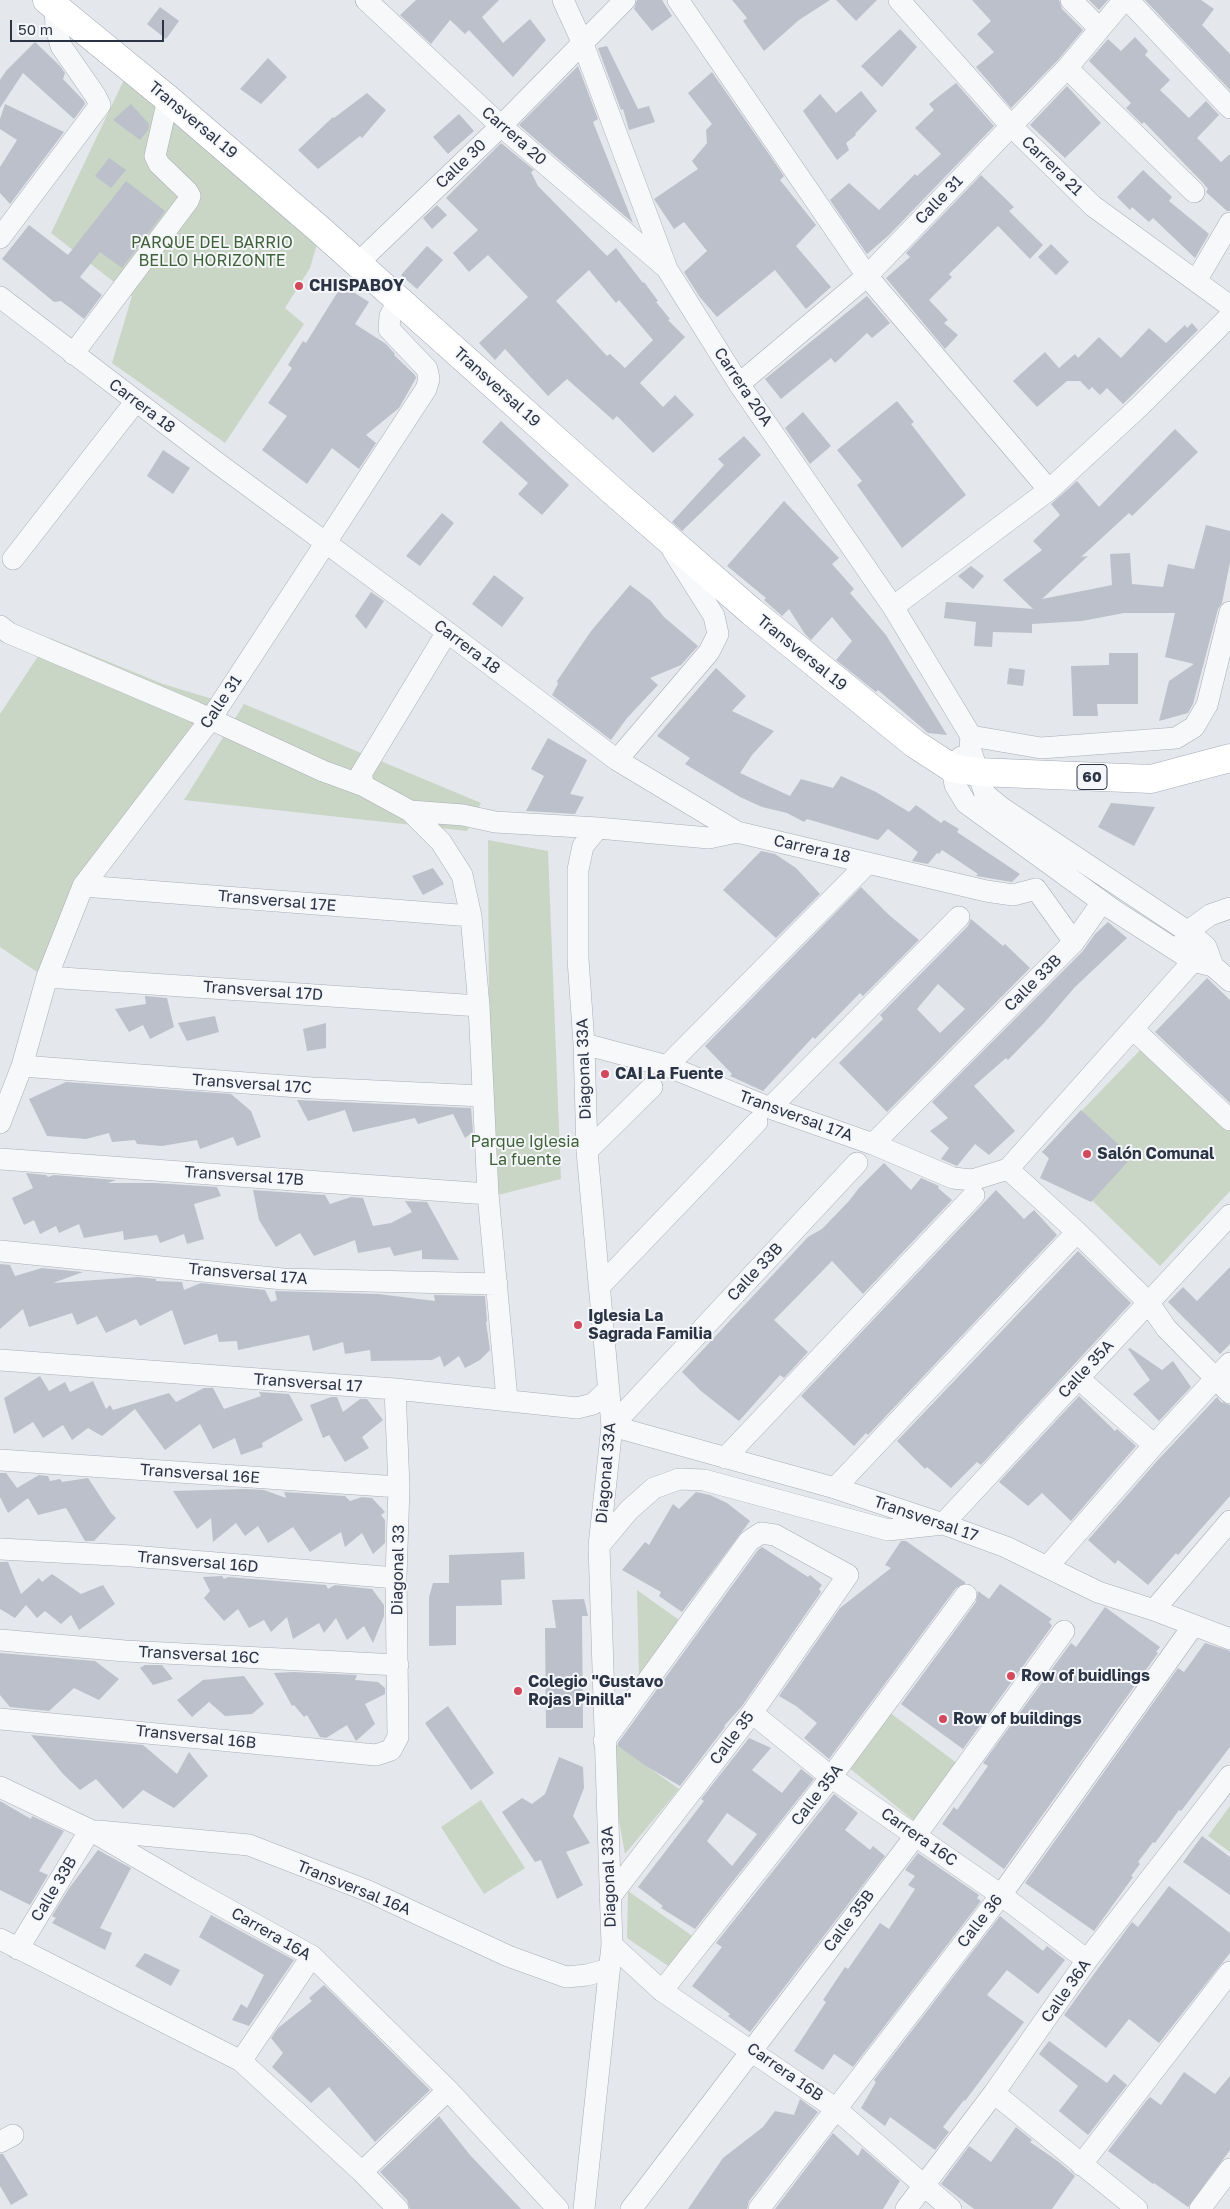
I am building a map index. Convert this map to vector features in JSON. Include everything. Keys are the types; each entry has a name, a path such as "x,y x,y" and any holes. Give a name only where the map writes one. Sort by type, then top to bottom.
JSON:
{"main road":[{"name":"Transversal 19","path":"51,4 168,99 358,263 663,536 752,612 915,744 968,756"},
{"name":"60","path":"968,756 1151,779 1230,758"}],"street":[{"name":"Carrera 20","path":"366,0 501,126 666,268"},
{"path":"548,0 566,6"},
{"name":"Calle 30","path":"358,263 501,126 625,0"},
{"path":"678,0 867,276 1048,490"},
{"name":"Carrera 21","path":"899,0 1010,126 1093,206 1230,306"},
{"path":"1071,0 1099,28"},
{"path":"1126,0 1230,108"},
{"name":"Calle 31","path":"739,384 867,276 1067,68 1099,28 1126,0"},
{"path":"0,238 100,105 95,94 61,46 51,4"},
{"name":"Carrera 20A","path":"566,6 583,44 666,268 739,384 893,607 968,756"},
{"path":"1067,68 1194,192"},
{"path":"73,354 188,202 190,196 159,164 155,156 168,99"},
{"path":"1196,281 1230,223"},
{"name":"Carrera 18","path":"0,296 73,354 617,760 737,832 986,891 1013,895 1036,889"},
{"name":"Calle 31","path":"0,1122 22,1066 46,978 83,886 210,720 426,389 429,378 427,369 389,329 390,316 399,300"},
{"path":"893,607 1048,490 1140,406 1230,316"},
{"path":"13,559 136,401"},
{"path":"617,760 709,652 718,634 714,616 663,536"},
{"path":"968,756 1041,748 1176,738 1194,727 1207,706 1230,612"},
{"path":"0,626 9,633 323,771 362,780 410,812 441,842 462,875 471,916 479,1006 488,1194 507,1400"},
{"path":"362,780 447,632"},
{"path":"968,756 955,785 966,803 1102,902 1196,951"},
{"path":"968,756 985,794 1196,951 1230,981"},
{"path":"410,812 462,815 496,822 598,828 709,838 737,832"},
{"name":"Diagonal 33A","path":"598,828 583,846 578,870 578,958 584,1044 587,1151 612,1426 599,1546 612,1945"},
{"path":"667,1066 868,862"},
{"path":"1053,866 1036,889 1074,942"},
{"name":"Transversal 17E","path":"83,886 471,916"},
{"name":"Calle 33B","path":"873,1144 1074,942 1102,902"},
{"path":"1048,1566 1154,1445 1225,1378 1166,1328 1148,1302 1077,1232 1008,1169 1133,1029 1196,951 1195,926 1210,914 1230,908"},
{"path":"600,1286 959,916"},
{"name":"Transversal 17D","path":"46,978 479,1006"},
{"path":"1133,1029 1230,1120"},
{"name":"Transversal 17A","path":"584,1044 667,1066 764,1115 873,1144 953,1178 972,1180 1008,1169"},
{"name":"Transversal 17C","path":"22,1066 312,1088 482,1096"},
{"path":"587,1151 652,1087"},
{"name":"Transversal 17B","path":"0,1159 488,1194"},
{"name":"Calle 33B","path":"612,1426 858,1163"},
{"path":"725,1458 974,1195"},
{"name":"Calle 35A","path":"943,1524 1230,1215"},
{"path":"835,1488 1077,1232"},
{"name":"Transversal 17A","path":"0,1251 282,1279 497,1284"},
{"name":"Transversal 17","path":"0,1360 395,1389 577,1408 593,1404 609,1389"},
{"path":"1078,1378 1154,1445"},
{"name":"Diagonal 33","path":"391,1750 398,1738 396,1578 399,1487 395,1389"},
{"name":"Transversal 17","path":"612,1426 835,1488 943,1524 1006,1547 1098,1592 1154,1610 1230,1639"},
{"name":"Transversal 16E","path":"0,1460 399,1487"},
{"path":"599,1546 629,1510 654,1488 679,1479 704,1480 888,1530 943,1524"},
{"path":"1154,1610 1230,1521"},
{"name":"Calle 35","path":"604,1741 749,1541 761,1533 775,1535 848,1575 752,1713 610,1897"},
{"name":"Transversal 16D","path":"0,1549 132,1556 396,1578"},
{"name":"Calle 35A","path":"662,1991 831,1777 966,1595"},
{"name":"Calle 36","path":"759,2209 1001,1895 1193,1626"},
{"name":"Calle 35B","path":"631,2209 916,1835 1064,1631"},
{"name":"Transversal 16C","path":"0,1640 125,1651 398,1665"},
{"name":"Carrera 16C","path":"752,1713 831,1777 1001,1895 1087,1960"},
{"name":"Transversal 16B","path":"0,1718 376,1756 391,1750"},
{"name":"Calle 36A","path":"906,2209 994,2093 1087,1960 1230,1776"},
{"name":"Carrera 16A","path":"0,1787 90,1830 312,1956 448,2090 558,2209"},
{"name":"Calle 33B","path":"9,1944 90,1830"},
{"name":"Transversal 16A","path":"90,1830 249,1845 368,1891 508,1956 566,1977 587,1975 608,1969"},
{"path":"9,1944 241,2061 362,2172 398,2209"},
{"path":"584,2209 612,1945"},
{"name":"Carrera 16B","path":"612,1945 662,1991 752,2049 835,2108 951,2209"},
{"path":"241,2061 312,1956"},
{"path":"1081,2165 1230,1972"},
{"path":"362,2172 448,2090"},
{"path":"994,2093 1138,2209"},
{"path":"1200,2209 1230,2169"}],"green space":[{"name":"PARQUE DEL BARRIO BELLO HORIZONTE","path":"132,63 322,227 310,268 285,308 304,324 225,443 112,363 132,296 51,233"},
{"path":"50,638 163,684 219,701 37,972 0,947 0,714"},
{"path":"244,704 481,803 467,831 184,800"},
{"name":"Parque Iglesia La fuente","path":"488,840 548,851 561,1179 490,1197"},
{"path":"1144,1046 1230,1126 1230,1191 1160,1266 1042,1152"},
{"path":"637,1590 679,1620 639,1676"},
{"path":"889,1712 962,1767 918,1824 848,1767"},
{"path":"613,1742 679,1789 625,1854 607,1754"},
{"path":"481,1800 525,1868 484,1894 441,1827"},
{"path":"1230,1806 1230,1852 1208,1836"},
{"path":"628,1891 701,1942 677,1972 627,1938"}],"building":[{"path":"416,0 499,0 482,17 503,43 530,19 546,40 513,77 469,30 465,34 450,20 431,44 400,15"},
{"path":"637,0 662,0 672,16 652,31 634,9"},
{"path":"732,0 830,0 799,20 764,51 743,21 747,18"},
{"path":"836,0 877,0 856,21"},
{"path":"972,0 1059,0 1062,9 1083,30 1058,60 1011,108 976,67 994,52 977,34 991,21"},
{"path":"1089,0 1108,0 1099,10"},
{"path":"1145,0 1201,0 1214,9 1202,25 1230,54 1230,90"},
{"path":"160,7 179,21 166,39 147,24"},
{"path":"900,29 917,47 882,87 861,66"},
{"path":"1135,37 1148,51 1145,55 1170,80 1160,90 1189,118 1206,101 1219,115 1197,138 1221,162 1230,154 1230,211 1227,211 1206,192 1208,189 1203,183 1144,122 1142,124 1126,108 1131,103 1089,61 1108,39 1121,51"},
{"path":"35,42 60,66 65,73 63,79 84,101 85,104 74,119 23,73 0,108 0,80 6,71"},
{"path":"607,46 638,109 649,106 655,122 629,130 623,109 621,110 598,48"},
{"path":"268,58 287,77 261,104 240,89"},
{"path":"578,66 598,119 593,122 633,223 519,125"},
{"path":"712,72 784,176 780,180 816,225 796,246 831,287 806,309 775,270 717,317 699,296 684,272 707,251 684,222 674,229 654,199 698,169 692,161 707,143 706,130 712,124 688,93"},
{"path":"956,83 994,126 889,235 867,254 830,200 849,183 879,210 915,174 917,176 941,154 915,128 934,110 929,104"},
{"path":"1067,86 1101,123 1065,158 1030,125"},
{"path":"861,91 877,111 856,135 846,143 849,150 837,160 803,111 820,94 836,113"},
{"path":"367,93 386,110 362,138 360,136 318,169 298,150 333,117"},
{"path":"5,104 64,132 10,204 0,193 0,167 17,140 0,129 0,119"},
{"path":"131,104 149,124 148,130 140,140 113,120"},
{"path":"459,114 474,131 448,154 433,137"},
{"path":"501,143 534,170 531,172 538,186 607,256 616,248 658,301 656,302 670,319 668,320 685,337 640,383 663,407 675,395 694,415 653,453 617,416 613,420 567,379 548,396 505,349 495,360 479,343 528,297 488,255 469,272 453,253 478,230 446,198","holes":["589,270 616,303 619,300 653,340 625,368 610,354 607,356 556,301"]},
{"path":"109,158 126,170 111,188 95,176"},
{"path":"1143,170 1172,197 1169,201 1209,234 1195,258 1153,218 1149,222 1132,207 1130,210 1117,197"},
{"path":"981,175 1014,207 1009,211 1043,245 1030,259 998,226 949,274 952,277 929,300 948,320 944,323 958,335 945,349 886,278 910,257 906,253"},
{"path":"126,181 165,211 122,268 100,252 80,277 102,295 84,319 61,301 54,302 2,259 29,225 68,255"},
{"path":"437,205 447,215 432,229 423,218"},
{"path":"1051,244 1069,262 1056,275 1038,257"},
{"path":"427,246 443,260 417,289 401,275"},
{"path":"342,285 369,302 355,324 386,344 416,378 399,408 366,435 376,443 359,469 332,448 307,484 262,450 287,416 268,403 292,368 288,365 303,341 306,343"},
{"path":"867,296 890,323 872,338 867,333 835,363 831,358 781,399 765,379"},
{"path":"1192,323 1198,330 1123,404 1107,388 1100,395 1092,387 1089,390 1080,381 1067,381 1037,407 1013,381 1045,352 1059,368 1075,354 1078,358 1099,337 1121,358 1149,328 1166,343 1185,325 1187,328"},
{"path":"897,401 914,422 911,424 966,495 902,548 857,485 862,481 837,450"},
{"path":"803,412 831,446 810,464 785,428"},
{"path":"501,421 569,485 542,515 518,494 528,483 482,442"},
{"path":"1175,429 1198,452 1132,516 1129,513 1081,557 1088,556 1042,599 1112,585 1110,554 1130,553 1132,584 1163,587 1168,564 1194,569 1206,525 1230,531 1230,562 1222,603 1218,609 1193,704 1188,713 1159,721 1169,681 1194,664 1165,657 1175,613 1124,613 1082,621 1032,624 1032,633 993,632 992,647 974,646 976,622 944,618 946,602 1033,609 1003,580 1042,550 1033,541 1060,515 1051,504 1077,481 1099,507"},
{"path":"744,436 761,455 682,531 672,522 724,465 718,459"},
{"path":"163,450 190,468 173,494 147,476"},
{"path":"784,501 839,558 832,564 854,589 850,593 886,635 947,735 928,733 878,690 876,692 836,660 852,641 832,617 811,640 789,609 782,616 764,600 766,598 727,566"},
{"path":"442,513 454,523 420,566 406,556"},
{"path":"971,566 984,576 973,589 958,576"},
{"path":"494,575 524,598 502,627 472,604"},
{"path":"630,585 651,601 664,617 698,646 681,665 650,678 658,685 627,718 611,740 552,695 558,684 557,681 591,631"},
{"path":"371,592 384,601 366,629 355,616"},
{"path":"1109,653 1138,653 1138,704 1097,704 1098,716 1073,716 1071,666 1109,665"},
{"path":"716,668 746,696 732,711 774,731 752,755 740,773 790,796 801,779 833,788 841,776 876,792 909,812 916,805 941,823 944,820 959,829 957,832 1020,874 1012,882 976,876 978,874 942,850 928,864 912,861 918,852 888,829 878,840 807,819 804,822 787,813 762,807 740,797 685,764 690,758 657,736"},
{"path":"1009,668 1025,670 1023,686 1007,684"},
{"path":"548,738 587,760 570,794 584,797 575,814 526,811 544,776 531,769"},
{"path":"1111,803 1155,807 1134,846 1098,827"},
{"path":"761,851 775,854 796,868 820,894 776,938 723,890"},
{"path":"433,868 444,884 423,895 412,876"},
{"path":"861,887 889,915 919,940 863,996 860,993 815,1039 813,1037 763,1091 730,1076 732,1074 705,1046"},
{"path":"971,919 1003,946 1005,944 1030,968 887,1112 839,1063 883,1019 880,1015 968,926","holes":["938,984 965,1009 940,1033 917,1009"]},
{"path":"1108,922 1127,938 1075,987 1044,1023 1008,1060 1006,1058 974,1086 1015,1131 989,1155 975,1144 957,1166 941,1159 949,1148 930,1131 948,1118 932,1102 1083,951 1095,934"},
{"path":"1207,978 1230,1000 1230,1103 1155,1032"},
{"path":"145,996 167,998 174,1027 150,1039 143,1025 129,1032 115,1009 146,1004"},
{"path":"215,1016 219,1032 187,1041 178,1023"},
{"path":"326,1023 326,1048 307,1051 303,1029"},
{"path":"66,1082 231,1094 251,1111 261,1137 237,1146 233,1137 200,1149 197,1140 162,1146 137,1144 135,1140 112,1142 109,1133 86,1139 47,1136 29,1099"},
{"path":"297,1100 471,1108 473,1132 465,1138 453,1114 418,1124 415,1118 353,1132 345,1110 308,1121"},
{"name":"Salón Comunal","path":"1081,1110 1132,1157 1091,1202 1040,1178 1049,1158 1042,1152"},
{"path":"884,1163 911,1190 921,1178 939,1186 938,1188 952,1200 863,1294 832,1261 774,1320 808,1352 784,1378 780,1375 739,1421 701,1391 682,1372 808,1237 822,1229"},
{"path":"26,1173 46,1175 48,1177 54,1175 116,1180 108,1183 155,1183 217,1187 221,1196 194,1204 204,1239 187,1244 184,1234 160,1243 157,1235 124,1240 123,1231 84,1238 79,1224 59,1233 56,1226 40,1234 34,1220 24,1225 12,1198 33,1188"},
{"path":"253,1190 325,1195 330,1204 351,1197 363,1198 373,1226 391,1223 412,1212 405,1201 427,1202 459,1260 422,1259 422,1250 394,1256 390,1247 358,1253 355,1240 314,1256 300,1233 276,1247 259,1220"},
{"path":"996,1190 1024,1219 1034,1210 1057,1235 868,1435 866,1433 854,1446 801,1396"},
{"path":"1078,1251 1131,1303 981,1465 977,1462 951,1488 927,1467 925,1469 897,1441"},
{"path":"0,1264 10,1265 15,1276 42,1268 83,1272 53,1283 138,1277 156,1279 156,1281 182,1282 184,1290 201,1283 265,1290 271,1302 277,1300 275,1291 378,1294 435,1301 434,1295 485,1296 490,1350 480,1360 465,1368 459,1356 444,1367 440,1356 432,1360 371,1361 370,1350 345,1354 343,1342 313,1351 309,1335 238,1350 237,1341 219,1342 217,1334 184,1345 172,1310 140,1326 136,1319 106,1333 97,1316 77,1325 72,1313 29,1327 23,1309 0,1329"},
{"path":"1230,1267 1230,1344 1220,1354 1168,1302 1183,1287 1197,1301"},
{"path":"1130,1348 1162,1370 1173,1361 1191,1387 1159,1421 1133,1394 1150,1380 1128,1349"},
{"path":"40,1376 49,1391 65,1382 70,1392 93,1381 106,1409 110,1405 113,1410 169,1393 176,1402 204,1388 213,1388 224,1409 261,1396 259,1392 289,1394 303,1420 262,1443 263,1447 241,1455 235,1438 213,1449 200,1424 165,1450 135,1409 102,1436 88,1428 72,1440 63,1425 43,1438 33,1422 14,1434 4,1398"},
{"path":"1079,1396 1115,1431 1117,1429 1136,1446 1071,1521 1042,1493 1028,1506 999,1482"},
{"path":"331,1397 337,1397 343,1412 360,1399 367,1399 383,1420 362,1437 369,1448 345,1462 329,1435 323,1438 310,1405"},
{"path":"1217,1397 1221,1402 1230,1405 1230,1496 1178,1555 1176,1553 1148,1585 1118,1560 1115,1564 1088,1540 1157,1461"},
{"path":"0,1473 6,1473 17,1488 39,1475 48,1476 50,1481 60,1479 62,1482 88,1478 116,1518 94,1541 85,1541 66,1508 38,1515 28,1498 8,1513 0,1497"},
{"path":"264,1490 286,1498 284,1492 345,1496 350,1501 362,1497 372,1498 385,1512 381,1515 385,1520 385,1543 373,1554 362,1533 345,1547 341,1532 310,1552 293,1527 268,1543 258,1526 245,1536 236,1523 213,1542 211,1518 197,1529 173,1491"},
{"path":"696,1492 710,1495 727,1503 750,1521 682,1612 659,1596 661,1592 622,1570 645,1542 649,1545 673,1504 679,1509"},
{"path":"901,1541 906,1541 966,1583 956,1588 829,1759 804,1738 817,1723 796,1706 779,1696 840,1608 891,1568 885,1565"},
{"path":"762,1547 808,1577 810,1575 822,1585 819,1589 821,1592 742,1706 724,1726 680,1786 646,1766 618,1746 618,1743"},
{"path":"524,1552 525,1579 501,1580 502,1605 456,1606 456,1645 429,1646 429,1597 433,1583 449,1583 449,1555"},
{"path":"0,1562 8,1562 21,1594 39,1578 42,1582 52,1574 81,1594 103,1585 115,1604 79,1630 71,1615 61,1624 45,1611 37,1618 26,1605 15,1618 0,1609"},
{"path":"222,1576 224,1579 228,1577 326,1585 328,1589 335,1585 372,1589 384,1605 384,1616 373,1643 364,1626 347,1640 336,1618 324,1633 319,1623 293,1639 287,1617 271,1632 264,1620 249,1628 238,1609 224,1621 204,1598 210,1591 203,1577"},
{"path":"1000,1584 1052,1619 1049,1622 1052,1626 963,1749 901,1704 976,1602 978,1591 989,1599"},
{"path":"584,1599 588,1616 582,1616 583,1728 546,1728 545,1628 556,1628 552,1600"},
{"path":"1105,1607 1160,1647 1156,1652 1158,1653 1004,1869 942,1824 954,1807 957,1810 988,1766 983,1763 1071,1643 1076,1647"},
{"path":"1205,1643 1230,1651 1230,1747 1181,1811 1179,1810 1155,1843 1153,1842 1138,1862 1140,1864 1131,1876 1133,1877 1094,1931 1025,1883 1178,1668 1184,1672"},
{"path":"0,1653 95,1661 119,1679 99,1700 74,1688 49,1711 10,1707 0,1695"},
{"path":"145,1665 162,1665 173,1679 153,1685 140,1668"},
{"path":"274,1673 357,1675 355,1680 378,1682 385,1688 385,1694 365,1704 375,1724 356,1741 347,1725 326,1738 320,1737 307,1715 304,1717 294,1705 292,1706"},
{"path":"244,1676 264,1704 252,1714 225,1716 209,1702 192,1717 177,1700 203,1680"},
{"path":"448,1706 494,1773 471,1790 425,1723"},
{"path":"31,1735 143,1745 177,1774 189,1752 208,1776 174,1808 143,1790 123,1809 96,1779 80,1790 63,1774"},
{"path":"749,1738 771,1748 752,1770 782,1793 801,1769 814,1779 695,1929 661,1908 663,1906 638,1887 704,1801 701,1799","holes":["727,1813 757,1834 732,1866 707,1841"]},
{"path":"559,1757 583,1767 584,1788 573,1816 590,1843 566,1852 583,1885 557,1899 541,1860 535,1862 502,1812 522,1798 532,1804 545,1794"},
{"path":"834,1794 858,1813 845,1830 870,1850 873,1846 885,1856 750,2032 728,2016 730,2014 692,1986 722,1947 716,1943"},
{"path":"0,1801 31,1819 32,1816 64,1831 39,1871 48,1875 30,1905 0,1890"},
{"path":"1202,1836 1230,1857 1230,1895 1183,1862"},
{"path":"98,1850 131,1868 100,1928 112,1933 105,1950 52,1923 56,1918 52,1916 70,1887"},
{"path":"918,1853 979,1895 977,1898 981,1901 853,2067 834,2054 823,2070 794,2051 826,2002 823,2000 845,1967 848,1969 880,1923 889,1929 915,1889 908,1885 915,1876 905,1870"},
{"path":"1169,1886 1230,1933 1230,1953 1159,2043 1129,2019 1106,2048 1064,2015 1132,1922 1138,1927"},
{"path":"211,1915 294,1960 249,2026 232,2020 241,2004 247,2008 264,1975 199,1937"},
{"path":"1000,1916 1043,1951 1047,1946 1065,1960 1038,1994 1007,1970 987,1995 1024,2022 965,2101 943,2127 949,2132 935,2150 890,2117 885,2126 861,2108 876,2082 874,2080"},
{"path":"145,1953 180,1970 171,1986 135,1966"},
{"path":"324,1985 430,2090 375,2142 329,2087 311,2103 272,2067 283,2053 271,2038 278,2028 312,2001 309,1998"},
{"path":"1049,2041 1107,2083 1114,2074 1127,2085 1088,2135 1059,2111 1078,2086 1039,2054"},
{"path":"1184,2072 1215,2094 1230,2076 1230,2150 1188,2207 1108,2151 1147,2100 1150,2097 1161,2105"},
{"path":"800,2099 818,2112 749,2201 747,2209 688,2209 723,2158 763,2127 775,2111 794,2115"},
{"path":"439,2116 470,2155 521,2209 410,2209 407,2200 380,2172"},
{"path":"1016,2127 1032,2140 1030,2142 1059,2162 1075,2176 1052,2209 974,2209 941,2184 969,2146 991,2162"},
{"path":"833,2133 858,2156 862,2148 900,2181 883,2209 775,2209"},
{"path":"0,2154 3,2154 28,2195 11,2205 0,2186"}],"place":[{"name":"CHISPABOY","path":"299,286"},
{"name":"CAI La Fuente","path":"605,1074"},
{"name":"Salón Comunal","path":"1087,1154"},
{"name":"Iglesia La Sagrada Familia","path":"578,1325"},
{"name":"Row of buidlings","path":"1011,1676"},
{"name":"Colegio \"Gustavo Rojas Pinilla\"","path":"518,1691"},
{"name":"Row of buildings","path":"943,1719"}]}
